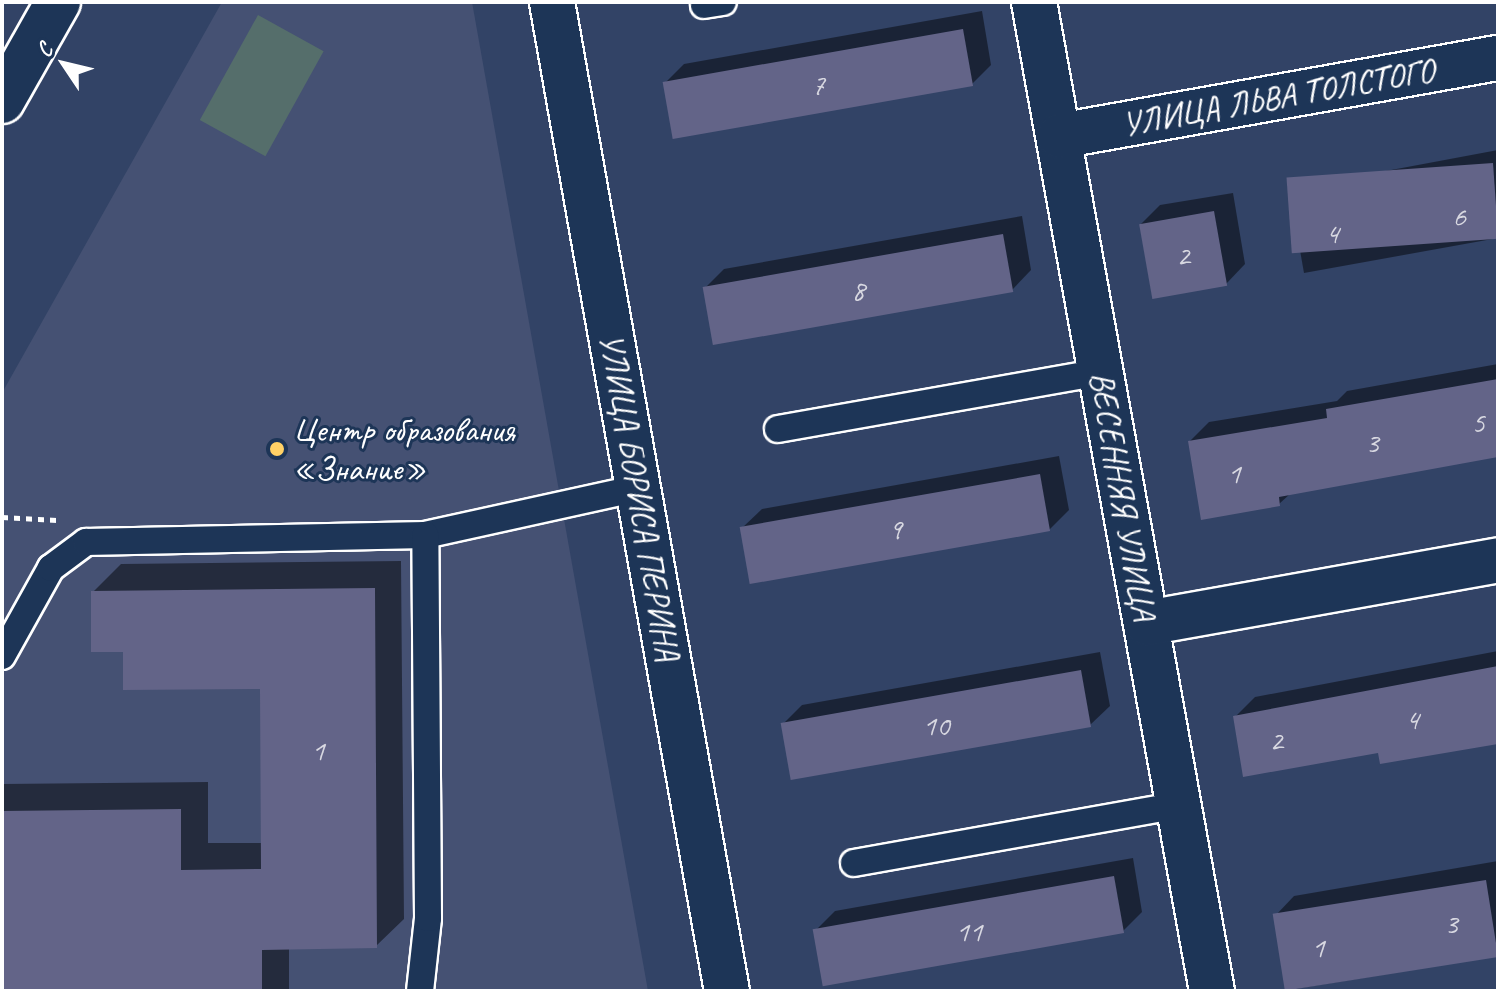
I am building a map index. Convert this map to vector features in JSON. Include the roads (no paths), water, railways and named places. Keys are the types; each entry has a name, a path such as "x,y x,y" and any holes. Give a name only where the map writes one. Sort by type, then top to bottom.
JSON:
{"street":[{"path":"8,78 58,2"},
{"name":"УЛИЦА БОРИСА ПЕРИНА","path":"552,2 727,991"},
{"name":"ВЕСЕННЯЯ УЛИЦА","path":"1034,2 1212,991"},
{"name":"УЛИЦА ЛЬВА ТОЛСТОГО","path":"1059,136 1498,58"},
{"path":"1146,623 1498,560"}],"lane":[{"path":"778,429 1101,372"},
{"path":"2,656 51,568 86,542 425,535 638,488"},
{"path":"420,991 428,927 425,535"},
{"path":"854,863 1178,805"}],"place":[{"name":"Центр образования «Знание»","path":"277,449"}]}
